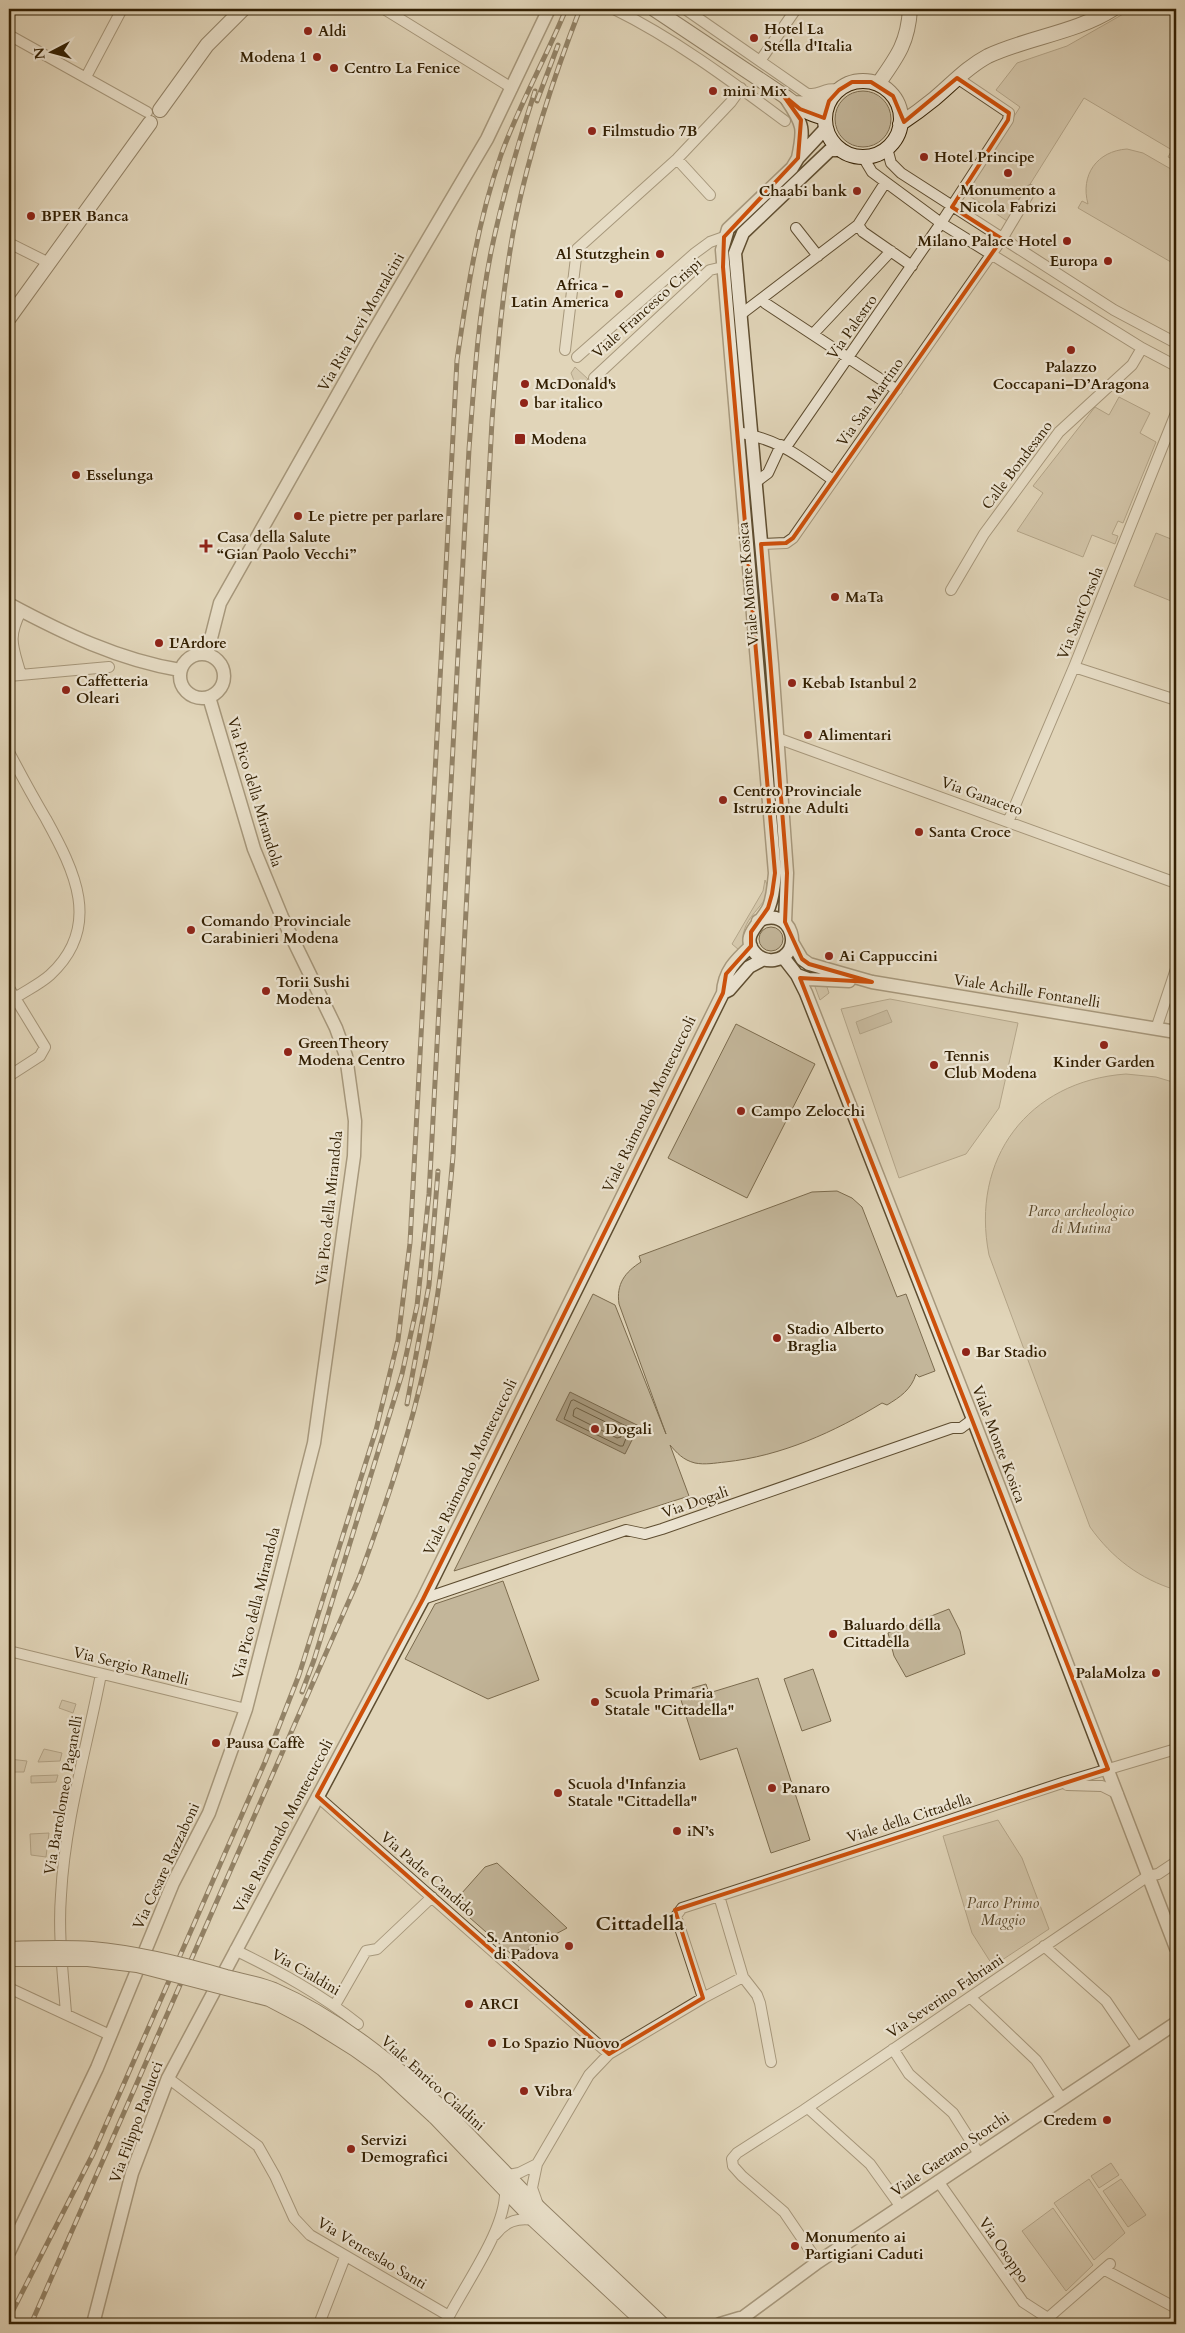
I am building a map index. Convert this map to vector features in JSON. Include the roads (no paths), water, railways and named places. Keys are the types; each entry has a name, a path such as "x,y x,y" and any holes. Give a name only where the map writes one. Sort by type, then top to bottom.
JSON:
{"main road":[{"path":"9,318 152,115 208,45 243,9"},
{"path":"654,9 789,99 800,109 825,123"},
{"path":"878,84 902,48 909,29 910,9"},
{"path":"900,124 934,99 969,67 988,56 1072,29 1098,19 1113,9"},
{"path":"860,81 878,84 888,91 896,101 900,111 900,124 895,139 887,148 877,154 863,157 842,150 831,139 825,123 829,101 845,86 860,81"},
{"path":"789,99 811,104 829,101"},
{"name":"Viale Enrico Cialdini","path":"9,1948 92,1949 141,1955 194,1967 273,1990 314,2011 360,2040 398,2069 646,2324"},
{"name":"Viale Enrico Cialdini","path":"9,1959 88,1960 137,1965 269,1999 307,2019 355,2049 439,2113"},
{"name":"Viale Enrico Cialdini","path":"537,2214 662,2324"}],"street":[{"path":"86,77 122,9"},
{"path":"384,9 512,88"},
{"name":"Via Rita Levi Montalcini","path":"207,654 220,603 368,341 487,139 549,9"},
{"path":"614,9 640,22 741,88 786,121"},
{"path":"685,9 809,94 815,94 828,88 839,90"},
{"path":"760,61 796,9"},
{"path":"9,35 152,115"},
{"name":"Via Palestro","path":"756,482 768,474 784,446 849,357 952,207 1010,117 1009,113 957,78"},
{"path":"565,350 577,249 677,159 731,102 741,88"},
{"path":"789,99 801,120 802,137 798,158"},
{"name":"Viale Francesco Crispi","path":"594,378 710,270 723,267 724,237 732,224 792,168 825,123"},
{"path":"887,148 888,157 895,168 952,207 1114,310 1176,343"},
{"name":"Viale Monte Kosica","path":"792,942 790,928 785,922 787,873 777,738 752,435 735,265 738,244 743,233 830,150 842,150"},
{"path":"863,157 872,172 941,223 1142,348 1176,366"},
{"path":"677,159 710,195"},
{"path":"740,314 858,225 885,183"},
{"name":"Via San Martino","path":"761,544 790,541 1002,239 1031,190"},
{"path":"858,225 863,232 912,266"},
{"path":"796,228 818,256"},
{"name":"Viale Francesco Crispi","path":"577,357 695,253 710,242 724,237"},
{"path":"9,243 49,263"},
{"path":"813,334 891,251"},
{"name":"Viale Monte Kosica","path":"723,267 775,873 768,908 751,932 751,946"},
{"path":"765,303 897,390"},
{"name":"Calle Bondesano","path":"951,590 984,534 1059,432 1132,365 1142,348"},
{"name":"Via Sant'Orsola","path":"1008,822 1074,667 1176,414"},
{"path":"738,432 784,446 833,480"},
{"path":"9,604 115,654 152,666 180,670"},
{"path":"21,611 13,626 11,639 21,675"},
{"path":"207,654 218,660 224,671 222,684 220,689 210,697 197,698 186,692 180,682 180,670 190,656 207,654"},
{"path":"9,676 109,667"},
{"path":"1074,667 1176,700"},
{"name":"Via Pico della Mirandola","path":"210,697 254,849 282,917 336,1028 346,1056 355,1121 354,1156 314,1443 246,1709"},
{"name":"Via Ganaceto","path":"777,738 1176,883"},
{"path":"9,752 68,859 77,887 79,901 77,930 60,964 40,983 16,998"},
{"path":"758,921 772,917 785,922"},
{"path":"751,946 756,954 764,959 777,960 787,953 792,942"},
{"name":"Viale Achille Fontanelli","path":"792,942 802,959 809,964 872,982 1176,1032"},
{"name":"Viale Raimondo Montecuccoli","path":"235,1950 423,1599 722,993 726,974 733,963 751,946"},
{"name":"Viale Monte Kosica","path":"783,957 797,975 806,993 973,1419 1176,1948"},
{"name":"Viale Raimondo Montecuccoli","path":"722,993 729,990 749,967 764,959"},
{"path":"1156,1029 1176,969"},
{"name":"Viale Achille Fontanelli","path":"797,975 808,979 827,981 872,982"},
{"path":"9,988 45,1047 40,1056 9,1076"},
{"name":"Via Dogali","path":"423,1599 626,1530 645,1534 662,1530 952,1428 960,1428 973,1419"},
{"name":"Via Sergio Ramelli","path":"9,1652 246,1709"},
{"name":"Via Bartolomeo Paganelli","path":"66,2013 60,1918 61,1893 73,1805 101,1674"},
{"name":"Via Cesare Razzaboni","path":"9,2252 97,2068 173,1883 209,1813 246,1709"},
{"name":"Viale della Cittadella","path":"703,1998 676,1916 682,1908 1056,1785 1176,1749"},
{"path":"1056,1785 1093,1785 1110,1789 1118,1794"},
{"name":"Via Padre Candido","path":"317,1796 609,2054"},
{"name":"Via Severino Fabriani","path":"818,2262 788,2217 733,2166 732,2159 737,2153 808,2108 1148,1876 1158,1874 1176,1862"},
{"path":"334,2005 366,1951 377,1949 432,1896"},
{"path":"719,1896 743,1977 757,1995 760,2003 771,2062"},
{"path":"1044,1946 1106,2001 1138,2048"},
{"name":"Via Cialdini","path":"235,1950 269,1967 334,2005 358,2024"},
{"name":"Via Filippo Paolucci","path":"93,2321 132,2173 168,2078 235,1950"},
{"path":"489,2242 500,2228 507,2223 537,2214 532,2188 537,2164 579,2090 589,2075 609,2054 703,1998 743,1977"},
{"path":"9,1988 110,2035"},
{"path":"970,1997 1036,2060 1062,2099"},
{"name":"Viale Gaetano Storchi","path":"734,2324 818,2262 1176,2023"},
{"path":"893,2049 909,2074 954,2113 979,2154"},
{"name":"Via Venceslao Santi","path":"168,2078 258,2146 275,2176 294,2218 302,2228 448,2322"},
{"path":"808,2108 870,2164 901,2207"},
{"path":"448,2322 489,2242 506,2200 507,2181 537,2164"},
{"name":"Via Osoppo","path":"938,2181 1024,2302 1048,2323"},
{"path":"320,2324 345,2257"},
{"path":"1048,2323 1107,2267 1176,2308"},
{"name":"Viale Gaetano Storchi","path":"720,2324 745,2316"}],"water":[{"path":"887,1010 892,1022 860,1034 856,1022"},
{"path":"570,1392 639,1426 625,1454 556,1420"}],"railway":[{"path":"9,2318 93,2154 265,1762 299,1675 376,1430 398,1340 410,1243 457,360 474,256 493,180 516,118 566,9"},
{"path":"31,2324 359,1578 396,1470 420,1388 439,1284 453,1156 492,421 501,318 511,242 529,164 552,86 580,9"},
{"path":"537,101 558,45"},
{"path":"302,1692 314,1660 402,1374 417,1306 429,1194 469,449 477,350 495,232 522,131 535,91"},
{"path":"407,1404 429,1285 438,1171"}],"place":[{"name":"Aldi","path":"308,31"},
{"name":"Hotel La Stella d'Italia","path":"754,38"},
{"name":"Modena 1","path":"317,57"},
{"name":"Centro La Fenice","path":"334,68"},
{"name":"mini Mix","path":"713,91"},
{"name":"Filmstudio 7B","path":"592,131"},
{"name":"Hotel Principe","path":"924,157"},
{"name":"Monumento a Nicola Fabrizi","path":"1008,173"},
{"name":"Chaabi bank","path":"857,191"},
{"name":"BPER Banca","path":"31,216"},
{"name":"Milano Palace Hotel","path":"1067,241"},
{"name":"Al Stutzghein","path":"660,254"},
{"name":"Europa","path":"1108,261"},
{"name":"Africa - Latin America","path":"619,294"},
{"name":"Palazzo Coccapani–D’Aragona","path":"1071,350"},
{"name":"McDonald's","path":"525,384"},
{"name":"bar italico","path":"524,403"},
{"name":"Modena","path":"520,439"},
{"name":"Esselunga","path":"76,475"},
{"name":"Le pietre per parlare","path":"298,516"},
{"name":"Casa della Salute “Gian Paolo Vecchi”","path":"206,546"},
{"name":"MaTa","path":"835,597"},
{"name":"L'Ardore","path":"159,643"},
{"name":"Kebab Istanbul 2","path":"792,683"},
{"name":"Caffetteria Oleari","path":"66,690"},
{"name":"Alimentari","path":"808,735"},
{"name":"Centro Provinciale Istruzione Adulti","path":"723,800"},
{"name":"Santa Croce","path":"919,832"},
{"name":"Comando Provinciale Carabinieri Modena","path":"191,930"},
{"name":"Ai Cappuccini","path":"829,956"},
{"name":"Torii Sushi Modena","path":"266,991"},
{"name":"Kinder Garden","path":"1104,1045"},
{"name":"GreenTheory Modena Centro","path":"288,1052"},
{"name":"Tennis Club Modena","path":"934,1065"},
{"name":"Campo Zelocchi","path":"741,1111"},
{"name":"Stadio Alberto Braglia","path":"777,1338"},
{"name":"Bar Stadio","path":"966,1352"},
{"name":"Dogali","path":"595,1429"},
{"name":"Baluardo della Cittadella","path":"833,1634"},
{"name":"PalaMolza","path":"1156,1673"},
{"name":"Scuola Primaria Statale \"Cittadella\"","path":"595,1702"},
{"name":"Pausa Caffè","path":"216,1743"},
{"name":"Panaro","path":"772,1788"},
{"name":"Scuola d'Infanzia Statale \"Cittadella\"","path":"558,1793"},
{"name":"iN’s","path":"677,1831"},
{"name":"S. Antonio di Padova","path":"569,1946"},
{"name":"ARCI","path":"469,2004"},
{"name":"Lo Spazio Nuovo","path":"492,2043"},
{"name":"Vibra","path":"524,2091"},
{"name":"Credem","path":"1107,2120"},
{"name":"Servizi Demografici","path":"351,2149"},
{"name":"Monumento ai Partigiani Caduti","path":"795,2246"}],"district":[{"name":"Cittadella","path":"640,1923"}],"park label":[{"name":"Parco archeologico di Mutina","path":"1081,1220"},
{"name":"Parco Primo Maggio","path":"1003,1912"}]}
